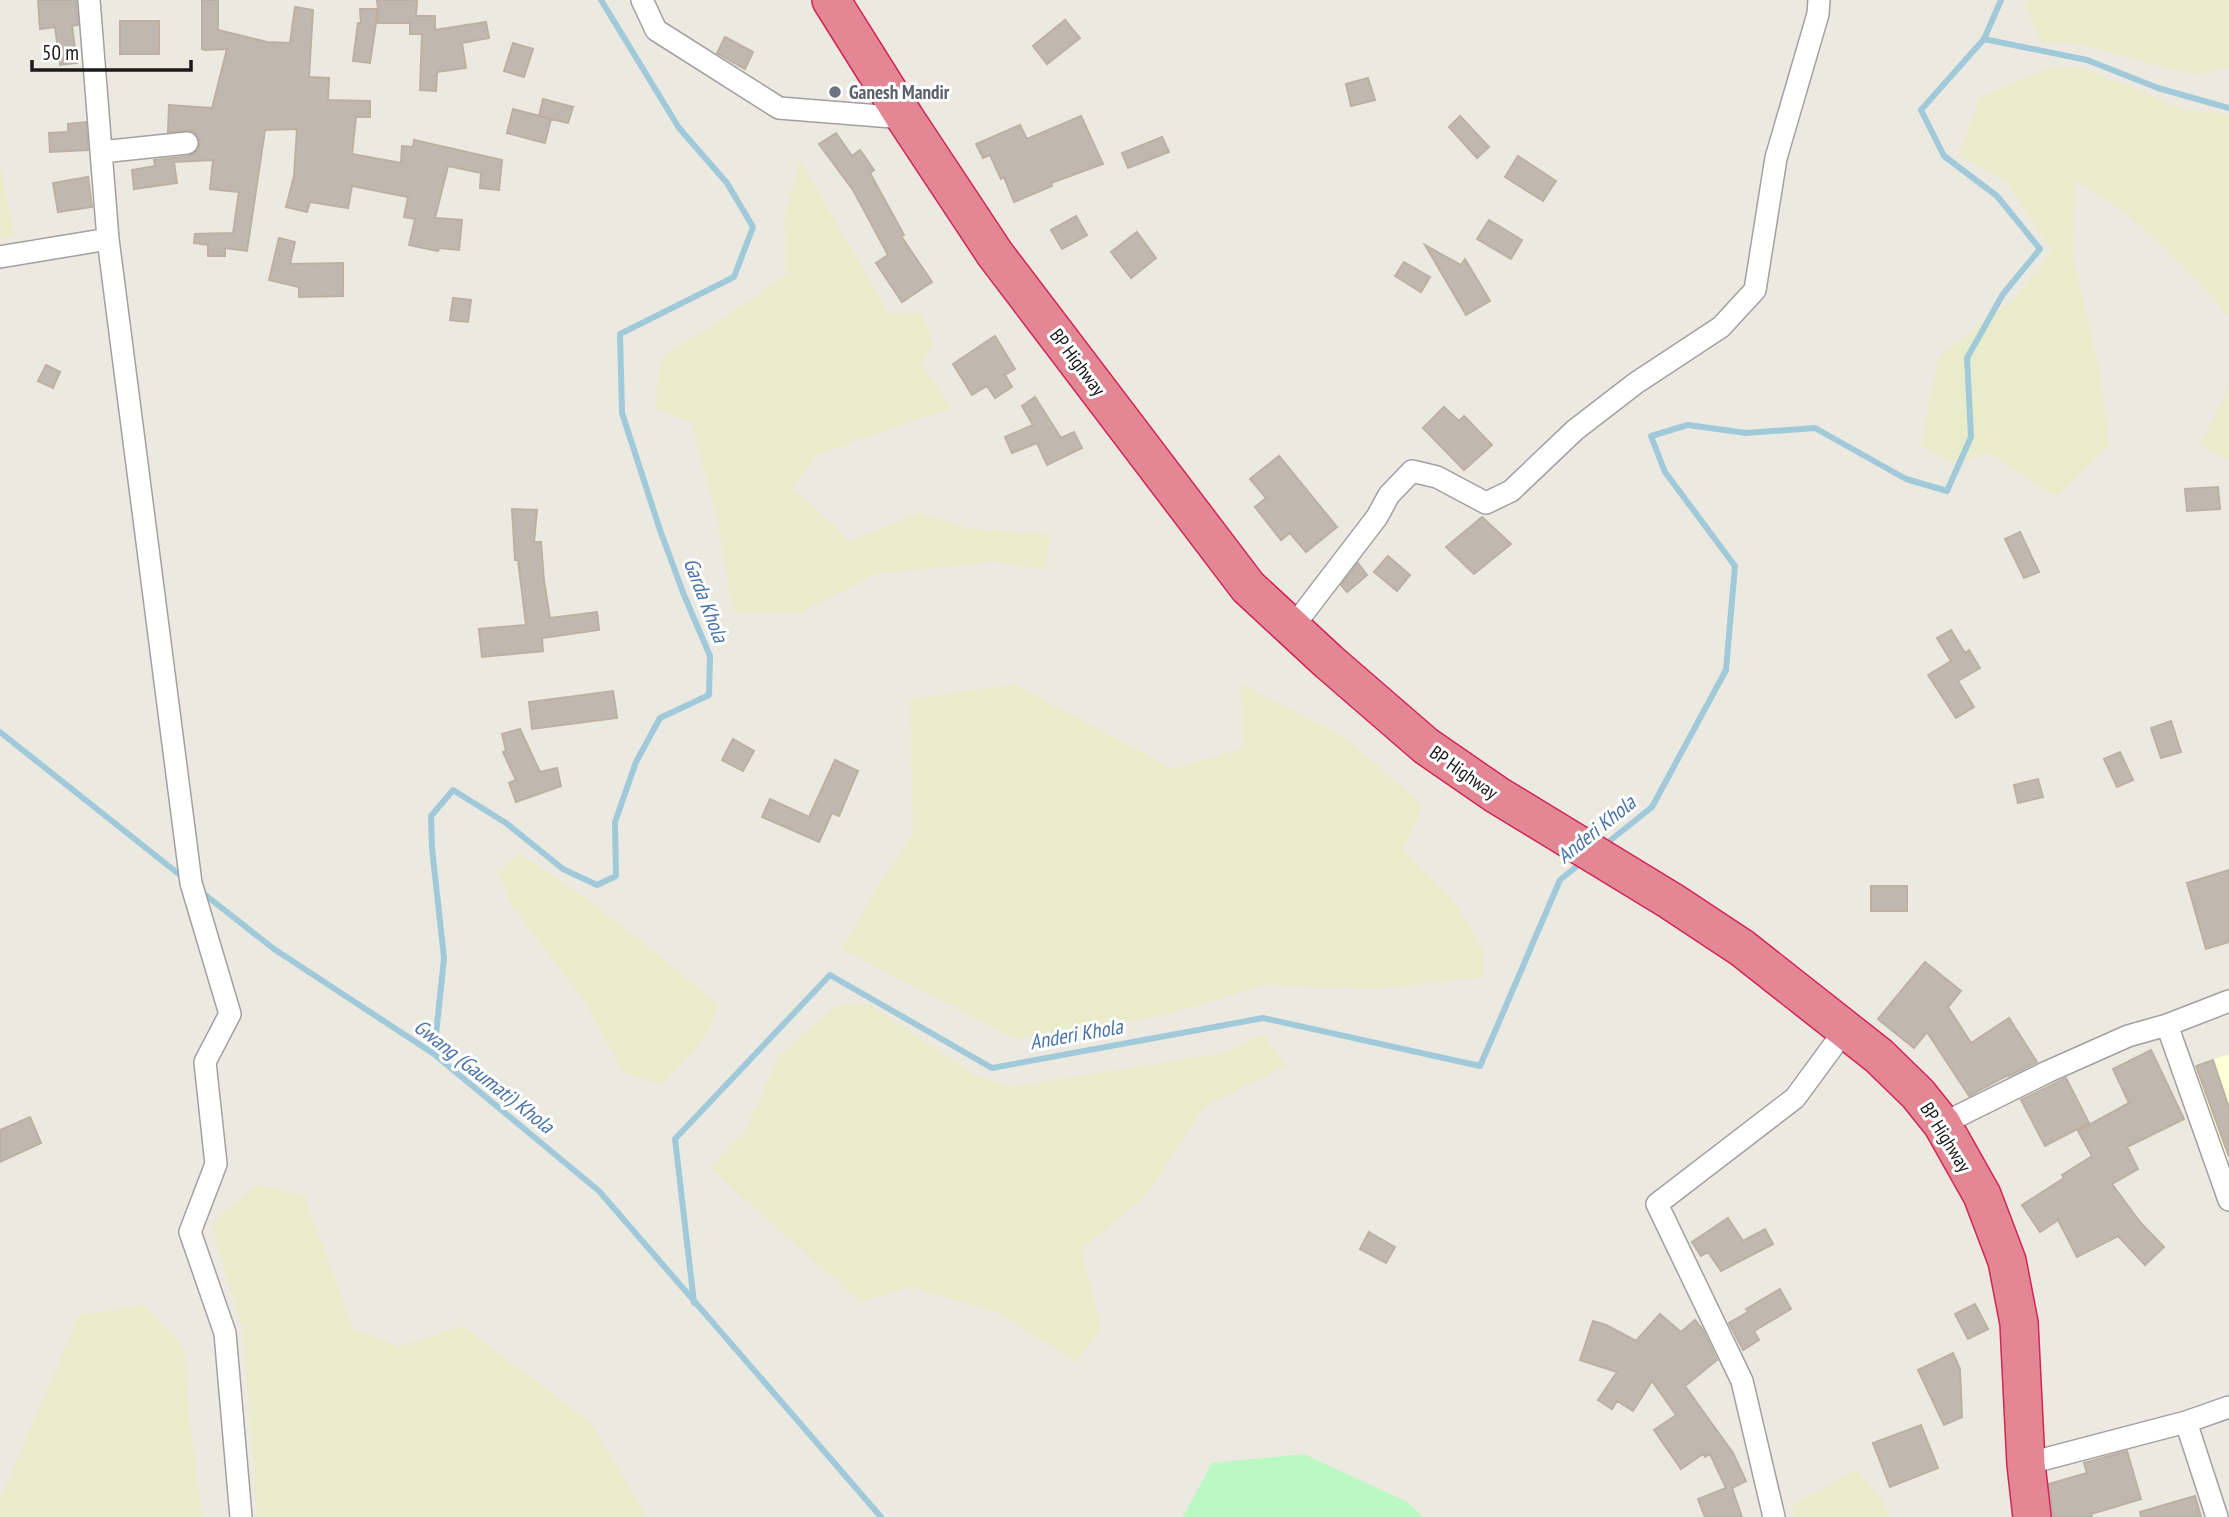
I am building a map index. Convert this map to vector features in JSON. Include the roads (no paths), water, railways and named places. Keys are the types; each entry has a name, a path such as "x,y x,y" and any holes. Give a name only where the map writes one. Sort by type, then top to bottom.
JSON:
{"highway":[{"name":"BP Highway","path":"831,0 905,118 1003,265 1248,587 1426,746 1497,795 1671,901 1742,948 1879,1056 1918,1094 1942,1124 1982,1195 2007,1261 2018,1322 2026,1464 2032,1517"}],"street":[{"path":"89,0 108,239 191,883 230,1014 205,1062 216,1164 190,1232 225,1332 242,1517"},
{"path":"642,0 656,30 779,108 905,118"},
{"path":"1292,628 1377,517 1389,495 1412,471 1437,477 1486,503 1511,491 1575,430 1636,383 1721,327 1755,290 1776,158 1818,14 1819,0"},
{"path":"101,152 187,144"},
{"path":"0,257 108,239"},
{"path":"1942,1124 2128,1036 2167,1025 2229,1001"},
{"path":"2167,1025 2229,1200"},
{"path":"1774,1517 1742,1381 1657,1204 1795,1098 1845,1030"},
{"path":"2026,1464 2186,1422 2229,1407"},
{"path":"2186,1422 2217,1517"}],"waterway":[{"name":"Garda Khola","path":"434,1054 444,958 431,816 453,790 506,823 563,869 597,885 616,876 615,822 636,762 660,718 709,695 710,656 660,530 622,413 620,334 734,277 753,227 727,183 679,128 601,0"},
{"name":"Anderi Khola","path":"1602,847 1652,807 1726,670 1735,566 1665,472 1651,436 1688,425 1746,433 1815,428 1906,479 1947,491 1971,437 1967,358 2003,294 2040,249 1997,196 1944,156 1921,110 1984,39 2001,0"},
{"path":"1984,39 2087,60 2158,88 2229,108"},
{"name":"Gwang (Gaumati) Khola","path":"0,732 185,879"},
{"name":"Anderi Khola","path":"694,1303 675,1139 830,975 992,1068 1263,1018 1480,1066 1560,880 1582,862"},
{"name":"Gwang (Gaumati) Khola","path":"199,890 274,949 434,1054 599,1191 881,1517"}],"place":[{"name":"Ganesh Mandir","path":"835,92"}]}
